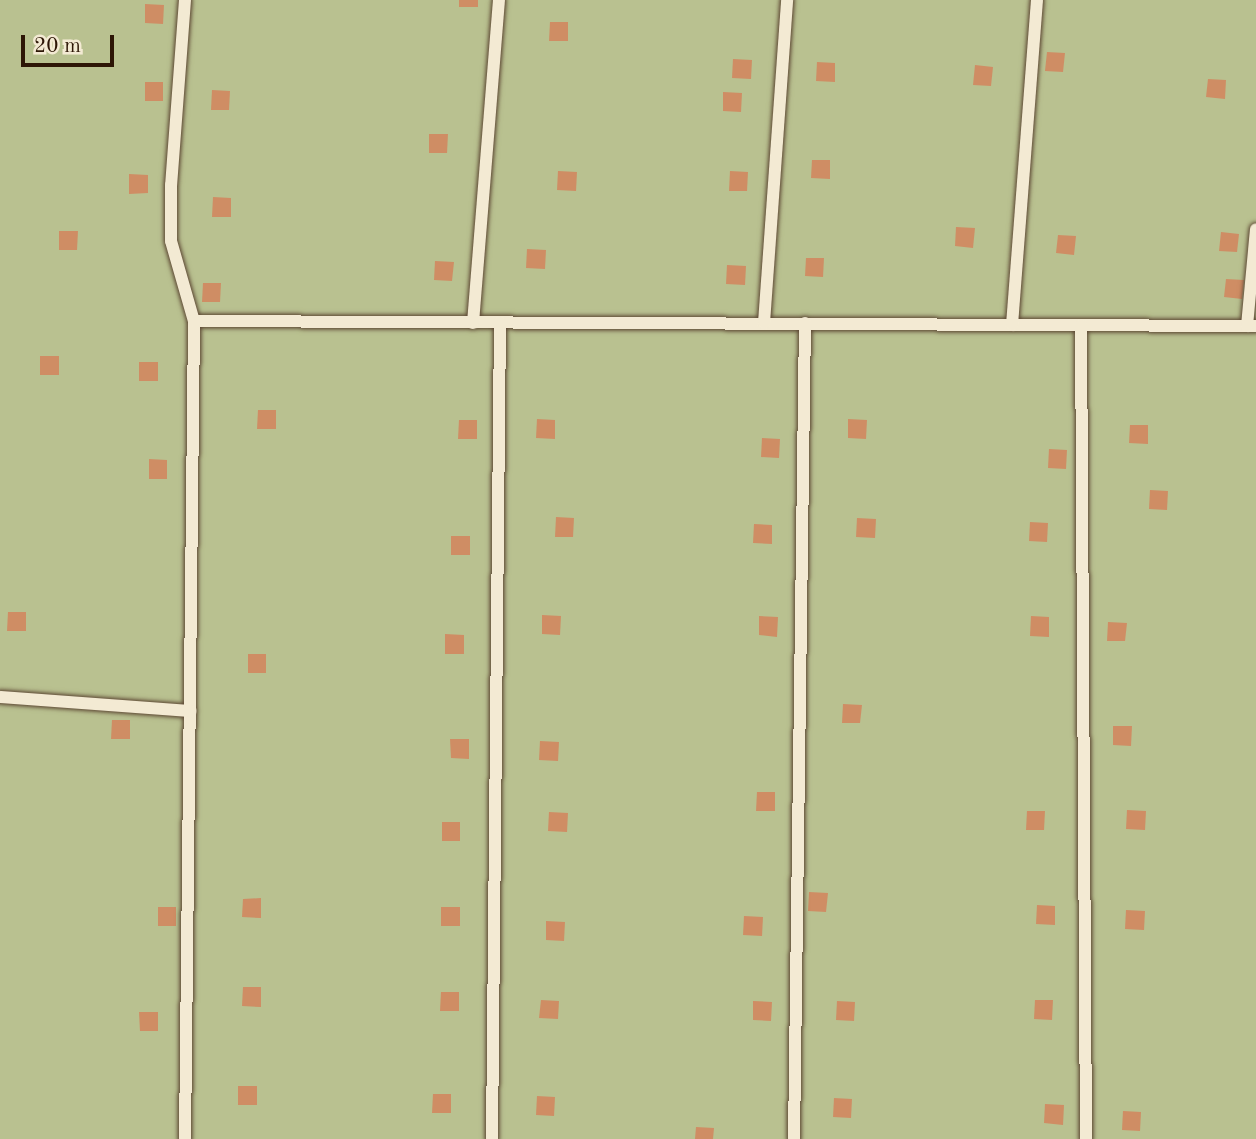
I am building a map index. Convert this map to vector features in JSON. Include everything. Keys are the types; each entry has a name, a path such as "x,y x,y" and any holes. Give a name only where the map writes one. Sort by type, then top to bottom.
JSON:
{"lane":[{"path":"185,0 171,184 171,241 194,320 185,1139"},
{"path":"473,323 499,0"},
{"path":"764,323 787,0"},
{"path":"1012,325 1037,0"},
{"path":"194,320 1252,326 1256,229"},
{"path":"492,1139 500,322"},
{"path":"794,1139 805,323"},
{"path":"1080,325 1087,1139"},
{"path":"0,697 190,711"}],"green space":[{"path":"0,0 1256,0 1256,1139 0,1139"}],"building":[{"path":"459,0 478,0 478,7 459,7"},
{"path":"145,4 164,5 163,24 145,23"},
{"path":"550,22 568,22 568,41 549,41"},
{"path":"1047,52 1065,53 1063,72 1045,71"},
{"path":"733,59 752,60 751,79 732,78"},
{"path":"817,62 835,63 835,82 816,81"},
{"path":"975,65 993,67 991,86 973,85"},
{"path":"1208,79 1226,80 1225,99 1206,97"},
{"path":"145,82 163,82 163,101 145,101"},
{"path":"212,90 230,91 229,110 211,110"},
{"path":"723,92 742,93 741,112 723,111"},
{"path":"429,134 448,134 447,153 429,153"},
{"path":"812,160 830,160 830,179 811,178"},
{"path":"558,171 577,172 576,191 557,190"},
{"path":"730,171 748,172 747,191 729,191"},
{"path":"129,174 148,175 148,193 129,194"},
{"path":"213,197 231,198 231,217 212,217"},
{"path":"956,227 975,228 973,248 955,246"},
{"path":"59,231 78,231 77,250 59,250"},
{"path":"1221,232 1239,234 1237,252 1219,251"},
{"path":"1058,235 1076,236 1074,255 1056,253"},
{"path":"527,249 546,250 545,269 526,268"},
{"path":"806,258 824,258 823,277 805,276"},
{"path":"435,261 454,262 452,281 434,280"},
{"path":"727,265 746,266 745,285 726,284"},
{"path":"1226,279 1244,280 1242,299 1224,297"},
{"path":"203,283 221,283 220,302 202,302"},
{"path":"40,356 59,356 59,375 40,375"},
{"path":"139,362 158,362 158,381 139,381"},
{"path":"258,410 276,410 276,429 257,429"},
{"path":"537,419 555,420 555,439 536,438"},
{"path":"848,419 867,420 866,439 848,438"},
{"path":"459,420 477,420 477,439 458,439"},
{"path":"1130,425 1148,425 1148,444 1129,443"},
{"path":"762,438 780,439 779,458 761,457"},
{"path":"1049,449 1067,450 1066,469 1048,468"},
{"path":"149,459 167,460 167,479 149,479"},
{"path":"1150,490 1168,491 1167,510 1149,509"},
{"path":"556,517 574,518 573,537 555,537"},
{"path":"857,518 876,519 875,538 856,537"},
{"path":"1030,522 1048,523 1047,542 1029,541"},
{"path":"754,524 772,525 772,544 753,543"},
{"path":"451,536 470,536 470,555 451,555"},
{"path":"8,612 26,612 26,631 7,631"},
{"path":"542,615 561,616 560,635 542,634"},
{"path":"759,616 778,617 777,637 759,635"},
{"path":"1031,616 1049,617 1049,637 1030,636"},
{"path":"1108,622 1127,623 1125,641 1107,641"},
{"path":"445,634 464,635 464,654 445,654"},
{"path":"248,654 266,654 266,673 248,673"},
{"path":"843,704 862,705 860,723 842,723"},
{"path":"112,720 130,720 130,739 111,739"},
{"path":"1113,726 1132,726 1131,746 1113,745"},
{"path":"450,739 469,739 469,759 451,758"},
{"path":"540,741 559,742 558,761 539,760"},
{"path":"757,792 775,792 775,811 756,811"},
{"path":"1127,810 1146,811 1145,830 1126,829"},
{"path":"1027,811 1045,811 1044,830 1026,830"},
{"path":"549,812 568,813 567,832 548,831"},
{"path":"442,822 460,822 460,841 442,841"},
{"path":"809,892 828,893 826,912 808,911"},
{"path":"261,898 261,918 242,917 243,899"},
{"path":"1037,905 1055,906 1055,925 1036,924"},
{"path":"158,907 176,907 176,926 158,926"},
{"path":"441,907 460,907 460,926 441,926"},
{"path":"1126,910 1145,911 1144,930 1125,929"},
{"path":"744,916 763,917 762,936 743,935"},
{"path":"546,921 565,922 564,941 546,940"},
{"path":"243,987 261,987 261,1007 242,1006"},
{"path":"441,992 459,992 459,1011 440,1011"},
{"path":"541,1000 559,1001 558,1019 539,1018"},
{"path":"1035,1000 1053,1000 1052,1020 1034,1019"},
{"path":"753,1001 772,1002 771,1021 753,1020"},
{"path":"837,1001 855,1002 854,1021 836,1020"},
{"path":"139,1012 158,1012 158,1031 140,1031"},
{"path":"238,1086 257,1086 257,1105 238,1105"},
{"path":"433,1094 451,1094 451,1113 432,1113"},
{"path":"537,1096 555,1097 554,1116 536,1115"},
{"path":"834,1098 852,1099 851,1118 833,1117"},
{"path":"1045,1104 1064,1105 1063,1125 1044,1123"},
{"path":"1123,1111 1141,1112 1140,1131 1122,1130"},
{"path":"696,1127 714,1128 713,1139 695,1139"}]}
